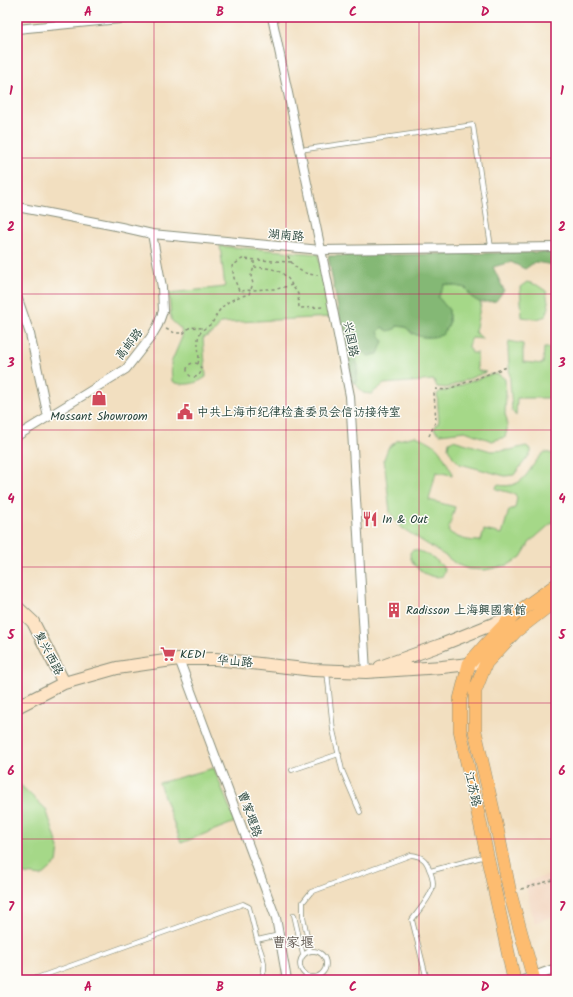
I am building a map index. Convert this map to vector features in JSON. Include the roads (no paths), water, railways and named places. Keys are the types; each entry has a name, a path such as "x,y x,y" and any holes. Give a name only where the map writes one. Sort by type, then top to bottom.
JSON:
{"main road":[{"name":"华山路","path":"366,672 441,645 514,615 556,585"},
{"path":"486,663 516,631 556,600"},
{"name":"复兴西路","path":"17,607 33,622 64,683"},
{"name":"江苏路","path":"514,615 469,664 460,699 460,730 514,980"},
{"name":"华山路","path":"17,707 64,683 117,668 179,660 216,659 327,670 366,672 486,663"},
{"name":"江苏路","path":"486,663 474,691 475,731 530,979"}],"street":[{"path":"17,29 140,17"},
{"name":"兴国路","path":"272,17 350,396 366,672"},
{"name":"湖南路","path":"17,207 152,234 321,250 556,247"},
{"name":"高邮路","path":"17,436 126,369 151,337 158,325 163,311 162,287 152,234"},
{"path":"17,296 30,334 48,417"},
{"name":"曹家堰路","path":"179,660 276,918 287,980"},
{"path":"530,979 556,968"}],"lane":[{"path":"300,150 474,125 491,248"},
{"path":"327,670 333,730 342,770 360,812"},
{"path":"292,770 339,754"},
{"path":"310,951 303,916 303,902 311,892 411,855 419,856 426,860 434,885 431,894 412,920 427,980"},
{"path":"430,871 488,856"},
{"path":"31,980 243,904 249,907 264,963 265,971 259,980"},
{"path":"294,915 303,955 300,963 303,972 310,976 318,976"},
{"path":"257,940 279,935"},
{"path":"303,955 310,951 319,952 325,958 325,970 312,980"}],"place":[{"name":"Mossant Showroom","path":"99,398"},
{"name":"中共上海市纪律检查委员会信访接待室","path":"185,412"},
{"name":"In & Out","path":"370,519"},
{"name":"Radisson 上海興國賓館","path":"394,610"},
{"name":"KEDI","path":"168,654"}],"district":[{"name":"曹家堰","path":"293,942"}]}
